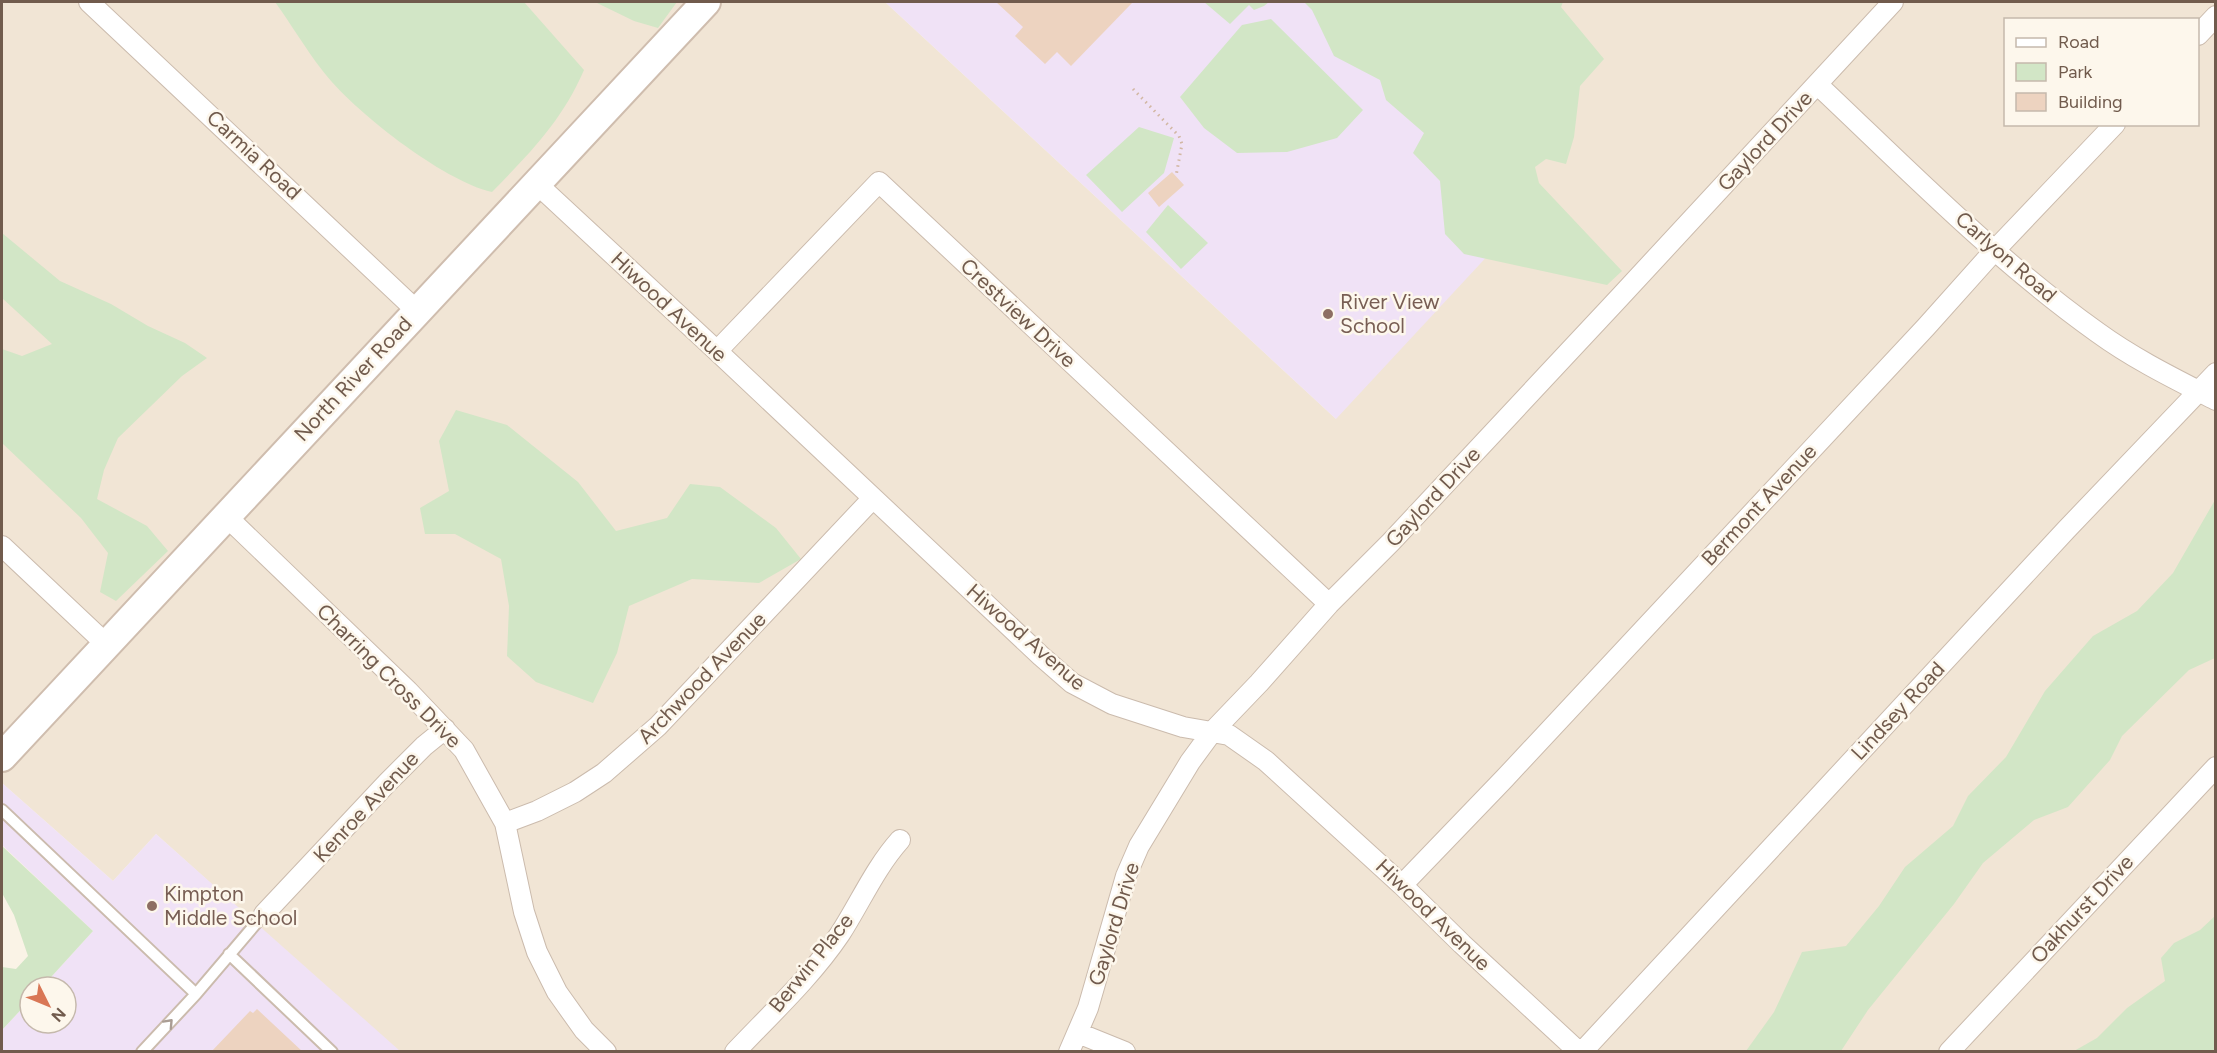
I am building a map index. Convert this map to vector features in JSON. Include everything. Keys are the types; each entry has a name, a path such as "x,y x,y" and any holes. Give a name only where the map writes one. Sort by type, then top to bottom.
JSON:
{"street":[{"name":"Carmia Road","path":"89,2 417,311"},
{"name":"North River Road","path":"2,757 706,2"},
{"name":"Gaylord Drive","path":"1069,1052 1100,972 1126,876 1139,846 1190,762 1212,732 1893,2"},
{"path":"2199,34 2216,15"},
{"name":"Carlyon Road","path":"1818,85 1994,251 2097,333 2137,358 2207,395"},
{"name":"Bermont Avenue","path":"1402,885 1504,779 1926,327 1994,251 2113,126"},
{"name":"Crestview Drive","path":"717,351 879,182 1329,604"},
{"name":"Hiwood Avenue","path":"536,183 1072,683 1112,704 1183,727 1229,735 1266,761 1581,1052"},
{"name":"Lindsey Road","path":"1581,1052 2066,530 2207,395 2216,372"},
{"name":"Archwood Avenue","path":"505,823 537,811 575,792 604,773 658,726 873,498"},
{"name":"Charring Cross Drive","path":"225,516 408,691 464,750 505,823 524,912 537,952 557,992 584,1030 606,1052"},
{"path":"2,546 106,644"},
{"name":"Kenroe Avenue","path":"264,914 387,783 424,746 445,729"},
{"name":"Oakhurst Drive","path":"1949,1052 2216,767"},
{"name":"Berwin Place","path":"735,1052 802,981 839,935 887,854 900,840"},
{"path":"1078,1033 1125,1052"}],"lane":[{"path":"2,810 196,994"},
{"path":"142,1052 196,994 264,914"},
{"path":"229,954 332,1052"}],"path":[{"path":"1133,89 1179,136 1182,144 1176,176"}],"shaded area":[{"path":"2,2 885,2 1336,419 1309,2 2215,2 2215,1051 398,1051 156,834 113,881 2,783"},
{"name":"River View School","path":"885,2 1309,2 1532,208 1336,419"},
{"name":"Kimpton Middle School","path":"2,783 113,881 156,834 400,1051 2,1051 2,1030 18,1013 18,1035 78,1035 78,975 53,975 93,931 2,845"}],"green space":[{"path":"275,2 524,2 584,70 566,105 544,136 492,192 449,174 425,159 400,142 354,104 322,70"},
{"path":"595,2 677,2 658,28 634,21"},
{"path":"1204,2 1269,2 1254,10 1249,5 1230,24"},
{"path":"1304,2 1563,2 1561,7 1604,59 1580,86 1574,137 1566,164 1546,159 1535,167 1539,183 1622,271 1607,285 1464,254 1445,234 1440,181 1413,153 1424,133 1386,100 1380,80 1334,56 1312,10"},
{"path":"1271,19 1363,110 1337,138 1287,152 1237,153 1204,128 1180,97 1242,25"},
{"path":"1139,127 1174,138 1164,173 1122,212 1086,175"},
{"path":"1168,205 1208,243 1181,269 1146,232"},
{"path":"2,233 60,281 111,304 148,326 185,343 207,358 182,376 118,438 104,470 97,499 147,526 168,551 116,601 100,592 108,553 81,518 2,443 2,349 22,356 52,344 2,298"},
{"path":"456,410 507,425 578,482 616,531 667,518 690,484 720,487 776,528 801,559 759,583 692,579 629,606 617,653 593,703 536,682 507,656 509,606 501,559 455,534 425,534 420,508 449,491 439,441"},
{"path":"2215,500 2215,658 2189,670 2122,736 2110,760 2068,807 2034,820 1983,863 1954,904 1868,1010 1841,1051 1746,1051 1774,1012 1802,952 1846,946 1879,906 1905,867 1953,826 1968,796 2006,757 2045,691 2093,636 2137,611 2173,573"},
{"path":"2,846 93,931 53,975 18,975 18,1013 2,1030 2,967 16,969 28,956 14,915 2,893"},
{"path":"2215,916 2215,1051 2074,1051 2097,1038 2127,1008 2165,981 2161,958 2174,943 2200,930"}],"building":[{"path":"996,2 1133,2 1071,66 1057,52 1045,64 1015,36 1023,27"},
{"path":"1172,172 1184,185 1159,207 1148,193"},
{"path":"257,1009 303,1052 211,1052 250,1011 253,1013"}],"place":[{"name":"River View School","path":"1328,314"},
{"name":"Kimpton Middle School","path":"152,906"}]}
